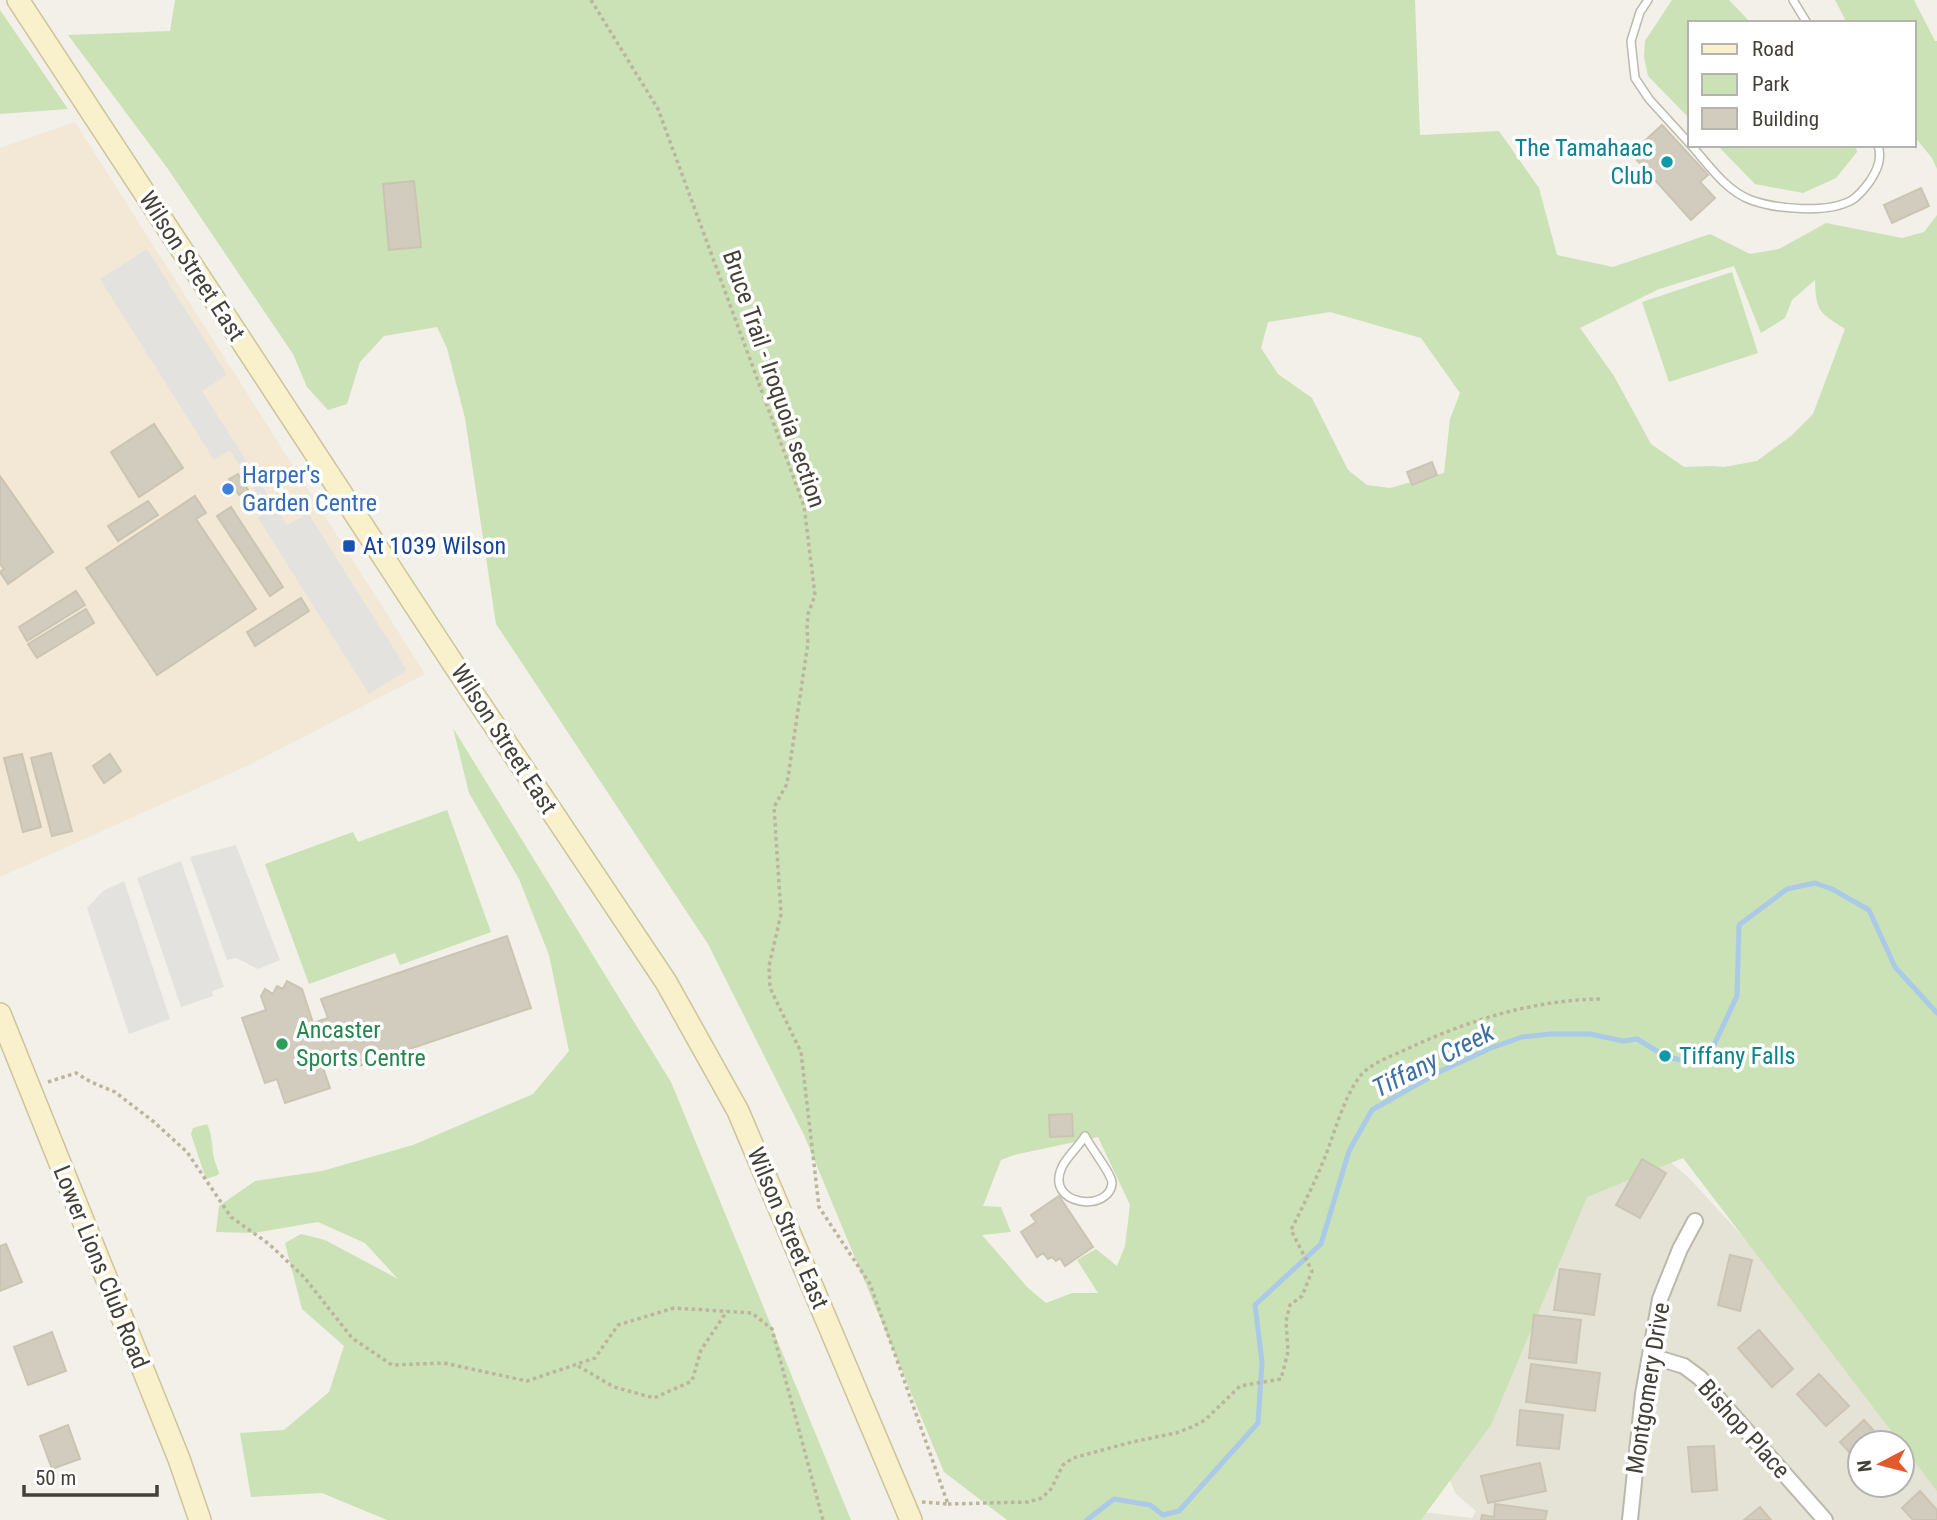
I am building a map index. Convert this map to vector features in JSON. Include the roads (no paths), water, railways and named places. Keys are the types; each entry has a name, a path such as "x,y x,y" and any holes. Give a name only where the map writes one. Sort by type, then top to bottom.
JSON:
{"main road":[{"name":"Wilson Street East","path":"18,0 666,982 738,1111 913,1511"},
{"name":"Lower Lions Club Road","path":"0,1014 179,1460 200,1520"}],"street":[{"name":"Montgomery Drive","path":"1630,1520 1643,1394 1660,1298 1695,1221"},
{"name":"Bishop Place","path":"1651,1356 1684,1366 1700,1378 1825,1520"}],"lane":[{"path":"1648,0 1640,12 1631,41 1635,78 1649,99 1688,142"},
{"path":"1793,0 1806,21"},
{"path":"1693,147 1728,186 1748,199 1770,206 1816,209 1850,201 1863,191 1876,172 1881,155 1879,147"},
{"path":"1085,1136 1109,1172 1112,1183 1103,1197 1081,1202 1066,1196 1059,1178 1062,1165 1085,1136"}],"waterway":[{"name":"Tiffany Creek","path":"1087,1520 1114,1499 1150,1505 1163,1515 1179,1511 1258,1423 1262,1362 1255,1305 1321,1244 1349,1151 1372,1110 1439,1072 1522,1037 1590,1034 1623,1041 1637,1039 1665,1056 1685,1061 1702,1059 1714,1045 1737,996 1739,925 1787,889 1815,883 1832,889 1869,910 1895,967 1937,1013"}],"place":[{"name":"The Tamahaac Club","path":"1667,162"},
{"name":"Harper's Garden Centre","path":"228,489"},
{"name":"At 1039 Wilson","path":"349,546"},
{"name":"Ancaster Sports Centre","path":"282,1044"},
{"name":"Tiffany Falls","path":"1665,1056"}]}
